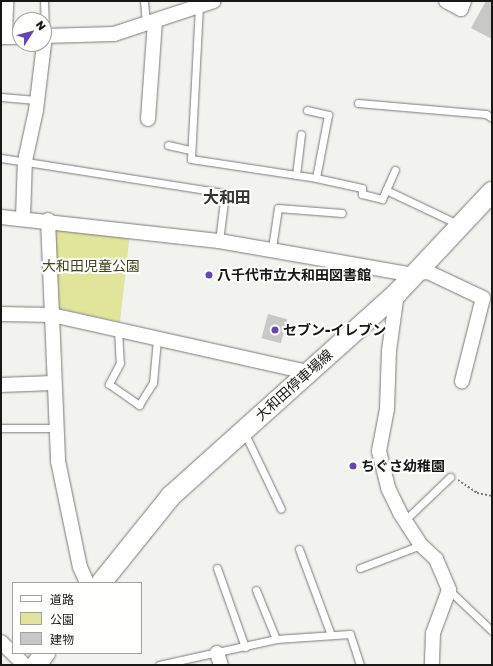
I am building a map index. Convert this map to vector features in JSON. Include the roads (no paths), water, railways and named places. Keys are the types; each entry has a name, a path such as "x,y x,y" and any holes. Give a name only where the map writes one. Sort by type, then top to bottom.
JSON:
{"main road":[{"name":"大和田停車場線","path":"102,582 171,496 397,293 418,273 492,192"},
{"path":"36,665 44,654"}],"street":[{"path":"3,37 6,1"},
{"path":"52,36 114,34 150,24 214,1"},
{"path":"446,1 461,8 464,1"},
{"path":"148,119 150,24"},
{"path":"23,217 25,161 43,52"},
{"path":"1,217 23,217 272,248 409,274 428,272 483,298 462,381"},
{"path":"48,220 55,428 58,461 80,567 87,582"},
{"path":"397,293 389,351 387,409 379,451 388,488 404,521 421,545 436,559 449,590 433,633 432,665"},
{"path":"1,314 52,315 118,328 157,339 308,372"},
{"path":"1,384 54,383"},
{"path":"1,642 12,653"},
{"path":"13,654 24,665"}],"lane":[{"path":"44,1 44,12"},
{"path":"144,1 150,24"},
{"path":"199,6 190,150 191,159 316,178 362,188 362,194 382,199 395,170"},
{"path":"1,97 36,100"},
{"path":"358,103 486,114 492,118"},
{"path":"308,110 328,115 316,178"},
{"path":"296,175 301,134"},
{"path":"168,145 190,150"},
{"path":"1,158 225,193 218,241"},
{"path":"386,190 461,226"},
{"path":"272,248 278,208 342,213"},
{"path":"118,328 120,363 109,384 139,405 153,383 157,339"},
{"path":"1,428 55,428"},
{"path":"244,430 281,509"},
{"path":"404,521 450,477"},
{"path":"360,568 421,545"},
{"path":"300,549 331,635"},
{"path":"217,568 245,646"},
{"path":"256,590 276,639"},
{"path":"449,590 492,631"},
{"path":"159,665 219,659 245,646 276,639 350,634 360,665"}],"place":[{"name":"八千代市立大和田図書館","path":"209,275"},
{"name":"セブン-イレブン","path":"275,330"},
{"name":"ちぐさ幼稚園","path":"353,466"}],"district":[{"name":"大和田","path":"227,197"}],"park label":[{"name":"大和田児童公園","path":"91,266"}]}
